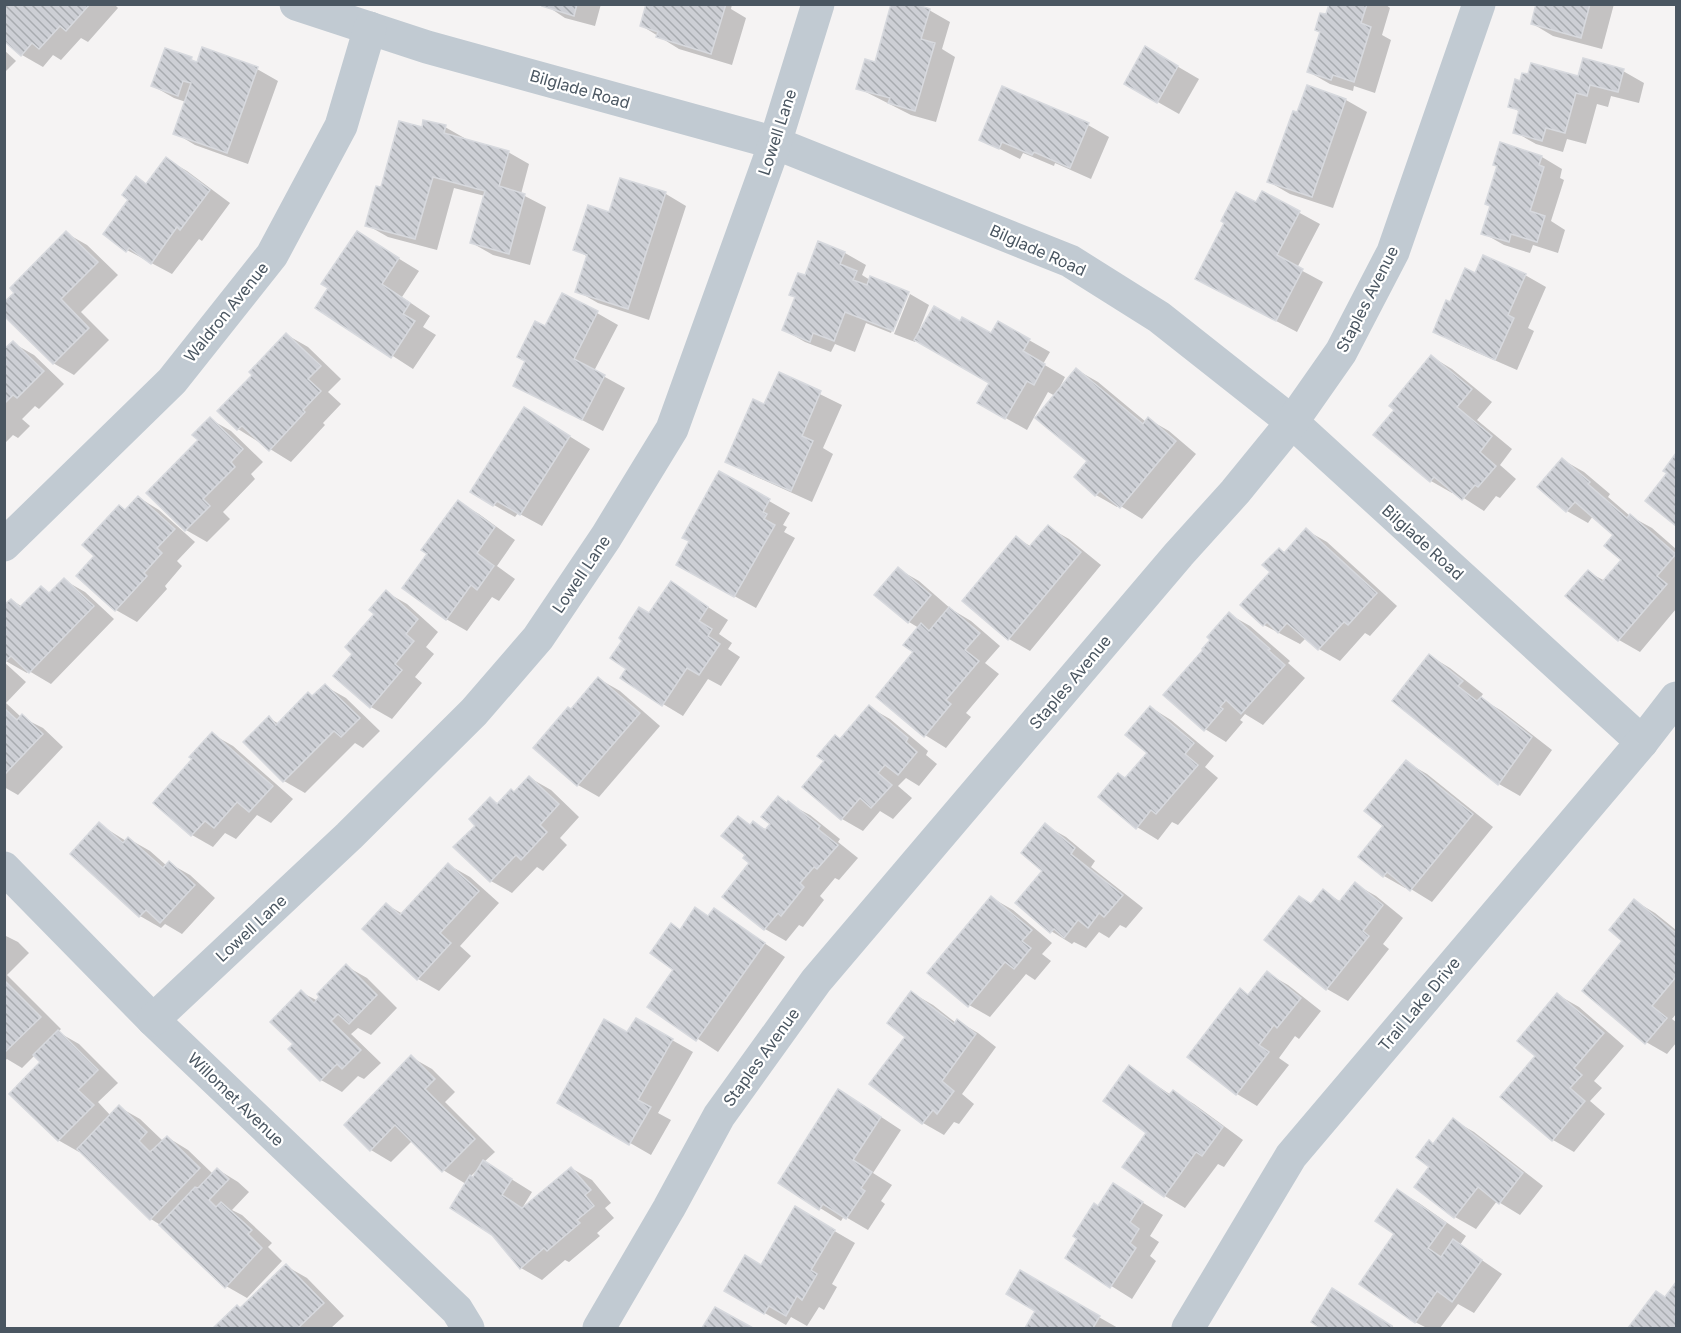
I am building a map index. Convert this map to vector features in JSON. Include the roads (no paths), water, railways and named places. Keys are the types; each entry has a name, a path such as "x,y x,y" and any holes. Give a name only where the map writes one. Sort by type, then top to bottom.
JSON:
{"street":[{"name":"Bilglade Road","path":"296,4 428,47 775,143 1070,261 1159,317 1292,422 1642,742"},
{"name":"Lowell Lane","path":"153,1020 349,836 474,712 538,638 606,537 672,429 775,143 818,4"},
{"name":"Staples Avenue","path":"599,1329 719,1116 816,981 1179,554 1235,492 1292,422 1341,352 1393,252 1479,4"},
{"name":"Waldron Avenue","path":"4,545 172,381 272,255 341,126 370,28"},
{"name":"Trail Lake Drive","path":"1188,1329 1291,1156 1677,698"},
{"name":"Willomet Avenue","path":"4,868 153,1020 457,1310 468,1329"}]}
